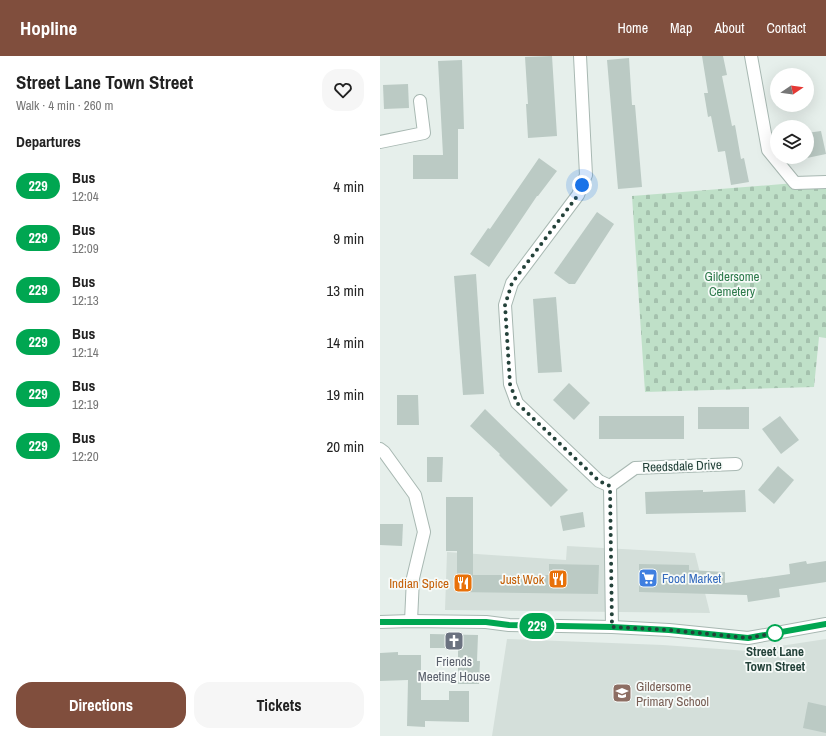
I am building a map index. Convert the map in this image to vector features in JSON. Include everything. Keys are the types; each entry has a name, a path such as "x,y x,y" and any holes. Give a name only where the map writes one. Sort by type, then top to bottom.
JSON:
{"street":[{"path":"580,56 586,175 578,195 512,283 505,305 509,376 510,384 517,403 599,481 610,486 612,627"},
{"path":"751,56 768,150 795,182 826,182"},
{"path":"380,142 424,133 420,101"},
{"path":"380,449 384,452 415,495 424,532 413,578 410,621"},
{"name":"Reedsdale Drive","path":"610,486 635,468 736,464"},
{"path":"380,622 486,622 509,625 612,627 669,630 748,638 826,624"}],"shaded area":[{"path":"567,546 695,553 710,613 445,610 447,552 566,560"},
{"name":"Gildersome Primary School","path":"507,639 663,645 748,651 826,639 826,736 492,736"}],"green space":[{"name":"Gildersome Cemetery","path":"826,182 826,338 819,337 814,387 645,392 632,196 795,183"}],"building":[{"path":"552,56 557,136 528,138 526,104 528,104 525,57"},
{"path":"702,56 723,56 727,75 722,76 732,126 735,125 741,159 744,158 749,182 731,185 725,151 718,152 711,116 708,117 704,93 708,93"},
{"path":"629,58 632,105 635,105 642,187 618,189 607,60"},
{"path":"462,60 464,129 458,129 458,179 413,179 413,155 443,155 438,61"},
{"path":"408,84 409,108 384,109 383,85"},
{"path":"821,131 826,154 814,157 814,132"},
{"path":"539,158 557,171 537,196 489,267 470,254 488,228 490,229"},
{"path":"597,212 614,224 575,284 569,284 554,273"},
{"path":"476,274 484,394 463,395 454,276"},
{"path":"556,297 562,372 538,373 533,299"},
{"path":"569,383 590,403 574,420 553,400"},
{"path":"397,395 418,395 419,425 397,425"},
{"path":"698,407 749,407 749,429 698,429"},
{"path":"485,409 568,490 551,507 499,455 500,454 470,426"},
{"path":"599,416 684,416 684,439 599,439"},
{"path":"780,416 799,440 781,454 762,429"},
{"path":"427,457 443,457 442,482 427,482"},
{"path":"778,466 794,480 774,504 758,490"},
{"path":"703,490 703,492 745,490 746,512 646,514 645,492"},
{"path":"446,497 473,497 473,575 549,575 549,564 599,565 598,594 457,592 457,551 446,551"},
{"path":"583,512 585,527 563,531 560,516"},
{"path":"380,524 403,524 402,546 380,545"},
{"path":"806,561 807,564 826,561 826,582 779,589 780,597 748,602 747,595 639,592 639,564 689,565 689,570 725,572 725,583 790,574 789,564"},
{"path":"430,634 478,635 477,661 480,661 479,684 458,684 458,648 430,648"},
{"path":"398,652 398,655 421,655 421,700 449,700 449,691 469,691 469,722 425,721 425,727 407,726 408,680 380,681 380,653"},
{"path":"808,702 826,706 826,733 803,728"}],"bus line":[{"name":"229","path":"380,622 486,622 509,625 612,627 669,630 748,638 826,624"}],"place":[{"name":"Food Market","path":"648,578"},
{"name":"Just Wok","path":"558,579"},
{"name":"Indian Spice","path":"463,583"},
{"name":"Street Lane Town Street","path":"775,633"},
{"name":"Friends Meeting House","path":"454,641"},
{"name":"Gildersome Primary School","path":"622,693"}],"route":[{"path":"582,185 578,195 512,283 505,305 510,384 517,403 599,481 610,486 612,627 669,630 748,638 779,632 775,633"}]}
